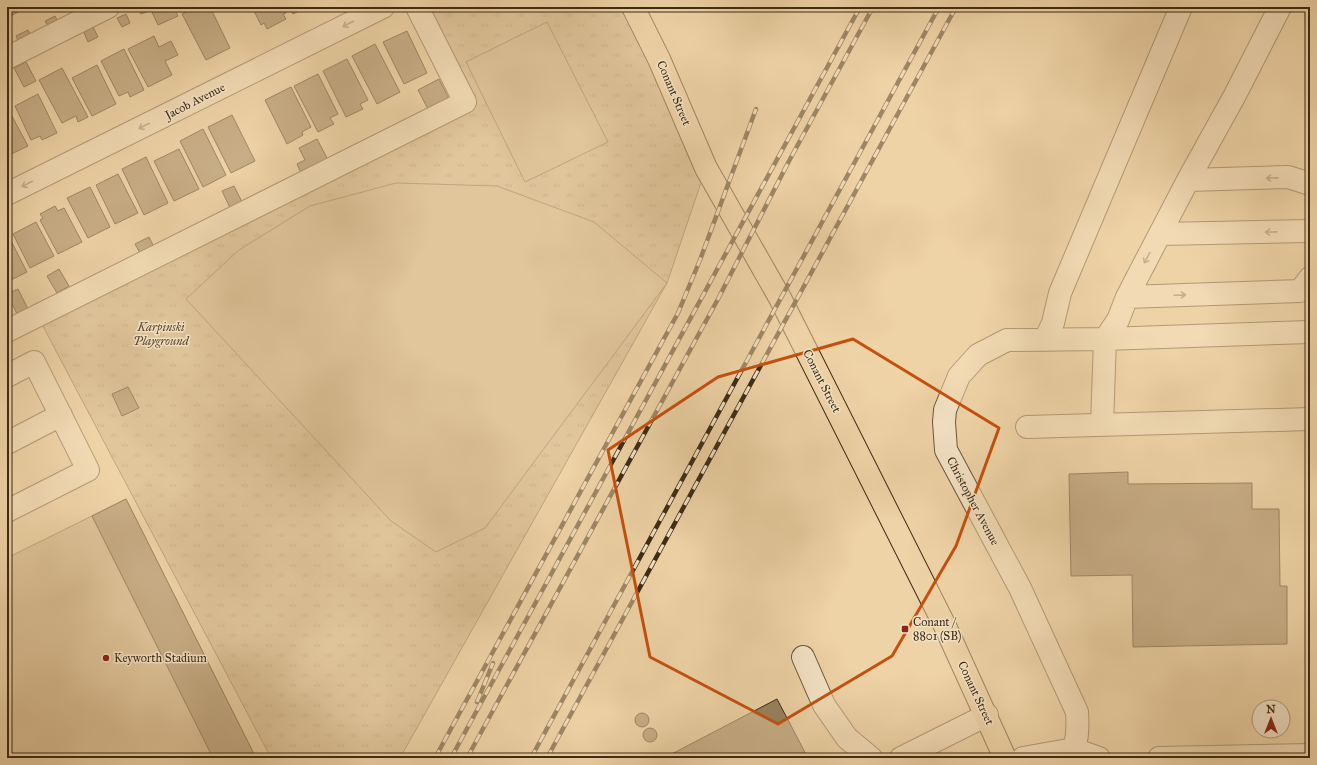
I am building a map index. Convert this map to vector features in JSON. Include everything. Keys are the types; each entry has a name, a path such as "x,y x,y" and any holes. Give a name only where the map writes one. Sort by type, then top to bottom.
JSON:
{"main road":[{"name":"Conant Street","path":"633,7 659,59 706,168 780,298 945,626 987,715 1005,758"}],"street":[{"path":"7,58 108,7"},
{"name":"Jacob Avenue","path":"7,194 383,7"},
{"path":"7,330 465,102 417,7"},
{"path":"1045,340 1053,323 1060,293 1181,7"},
{"path":"1102,425 1105,339 1118,320 1127,297 1188,180 1235,95 1280,7"},
{"path":"1188,180 1288,177 1310,184"},
{"path":"1160,234 1310,231"},
{"path":"1127,297 1300,291 1310,278"},
{"name":"Christopher Avenue","path":"1072,753 1078,733 1077,712 1020,588 946,450 944,432 946,403 959,376 978,354 1007,340 1105,339 1310,332"},
{"path":"7,376 34,362 88,470 7,511"},
{"path":"7,443 61,415"},
{"path":"1027,427 1310,419"},
{"path":"802,657 824,705 847,738 871,758"},
{"path":"901,758 987,715"},
{"path":"1023,758 1072,753 1099,758"},
{"path":"1159,758 1310,755"}],"highlighted area":[{"path":"853,339 999,428 956,546 892,656 778,724 650,657 608,450 718,377"}],"green space":[{"name":"Karpinski Playground","path":"417,7 633,7 706,168 667,283 400,758 271,758 37,315 465,103"},
{"path":"547,22 608,142 525,182 466,62"},
{"path":"396,183 497,186 594,222 667,283 485,528 436,552 391,521 186,299 239,250 310,206"},
{"name":"Keyworth Stadium","path":"126,499 256,758 7,758 7,558"}],"building":[{"path":"7,7 21,7 23,9 9,17"},
{"path":"137,7 173,7 178,16 158,25 151,10 141,14"},
{"path":"195,7 210,7 230,48 206,60 182,14"},
{"path":"252,7 283,7 286,13 283,14 286,19 267,29 264,23 261,25"},
{"path":"289,7 307,7 293,14"},
{"path":"1305,7 1310,7 1310,165 1308,165"},
{"path":"126,14 130,23 122,27 117,18"},
{"path":"55,16 59,24 50,29 45,21"},
{"path":"92,25 98,37 88,42 83,30"},
{"path":"28,30 32,37 19,43 16,36"},
{"path":"407,31 427,73 404,84 383,42"},
{"path":"154,36 159,47 171,41 178,55 165,61 172,75 148,87 128,49"},
{"path":"375,44 400,92 377,104 352,56"},
{"path":"124,49 144,90 130,97 128,92 119,96 101,61"},
{"path":"347,59 368,100 360,104 363,109 346,117 323,71"},
{"path":"26,62 36,81 24,87 14,68"},
{"path":"97,65 116,104 92,116 72,78"},
{"path":"62,68 88,117 78,122 76,116 62,123 39,80"},
{"path":"318,74 338,114 330,118 334,124 318,132 294,86"},
{"path":"439,79 449,99 428,109 418,90"},
{"path":"291,87 311,127 302,132 303,135 287,144 265,100"},
{"path":"38,94 57,133 42,140 40,136 31,140 15,106"},
{"path":"7,107 28,146 7,156"},
{"path":"232,115 255,161 231,173 208,127"},
{"path":"203,129 226,175 203,187 180,141"},
{"path":"317,139 328,160 301,173 297,164 305,160 299,148"},
{"path":"179,149 199,189 174,201 154,161"},
{"path":"146,157 168,203 144,215 122,169"},
{"path":"118,174 138,213 115,224 96,185"},
{"path":"234,186 243,204 231,210 222,191"},
{"path":"90,187 110,227 88,238 67,198"},
{"path":"55,206 58,211 64,208 82,242 58,254 40,220 43,218 40,214"},
{"path":"36,222 54,256 30,268 13,234"},
{"path":"7,237 9,237 27,272 7,282"},
{"path":"149,237 154,247 140,253 135,244"},
{"path":"59,269 69,286 57,293 47,276"},
{"path":"18,289 28,309 17,314 7,294"},
{"path":"128,387 139,408 122,416 112,394"},
{"path":"1128,472 1128,484 1252,483 1252,509 1279,509 1280,586 1287,586 1287,644 1133,647 1132,575 1071,576 1069,474"},
{"path":"126,499 256,758 213,758 92,516"},
{"path":"777,699 808,758 664,758"},
{"path":"642,713 647,715 649,720 647,725 642,727 637,725 635,720 637,715"},
{"path":"650,728 655,730 657,735 655,740 650,742 645,740 643,735 645,730"}],"railway":[{"path":"451,758 860,7"},
{"path":"467,758 718,299 789,161 873,7"},
{"path":"531,758 939,7"},
{"path":"547,758 956,7"},
{"path":"435,758 678,313 700,260 756,109"},
{"path":"477,702 493,663"}],"place":[{"name":"Conant / 8801 (SB)","path":"905,629"},
{"name":"Keyworth Stadium","path":"106,658"}]}
